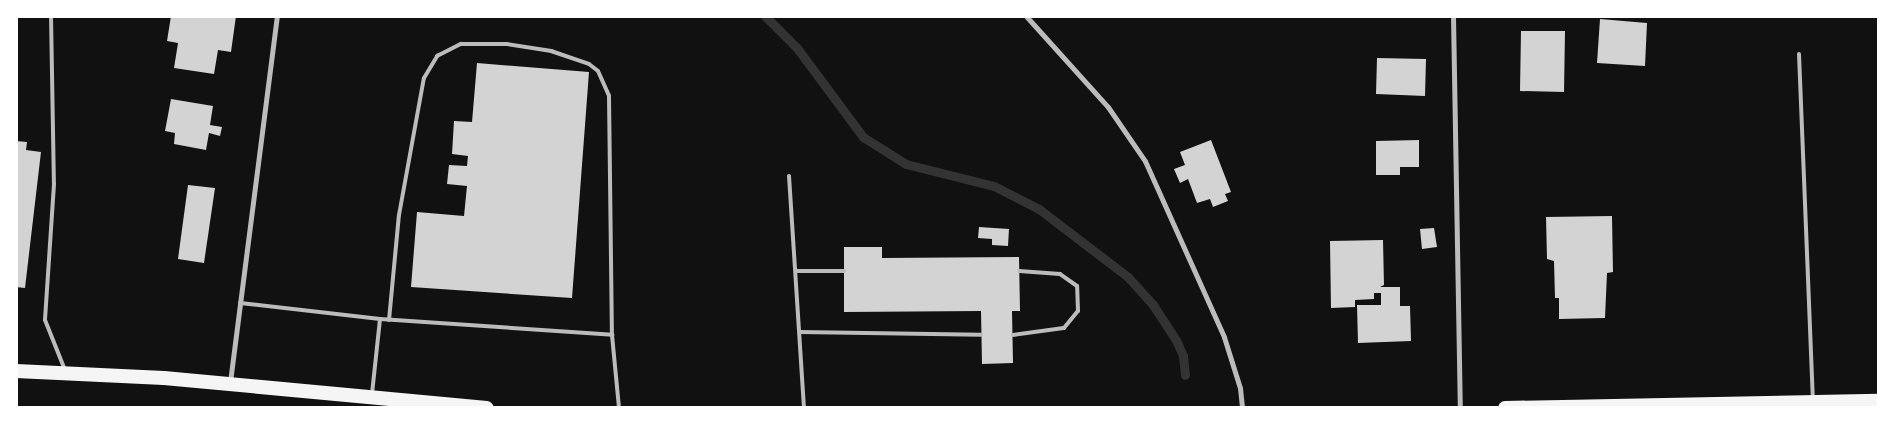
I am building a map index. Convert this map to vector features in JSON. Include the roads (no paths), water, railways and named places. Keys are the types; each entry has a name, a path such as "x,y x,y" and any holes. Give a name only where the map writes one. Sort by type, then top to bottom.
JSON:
{"highway":[{"path":"16,371 66,372 230,383 487,408"},
{"path":"1505,408 1879,401"}],"street":[{"path":"230,383 277,16"},
{"path":"1026,16 1108,106 1145,161 1224,337 1240,388 1242,408"},
{"path":"1453,16 1460,408"}],"lane":[{"path":"51,16 54,184 45,320 66,372"},
{"path":"389,320 399,215 424,78 437,56 461,44 507,44 551,51 589,64 598,71 609,96 612,335 619,408"},
{"path":"1799,54 1813,402"},
{"path":"789,176 804,408"},
{"path":"1013,335 1064,328 1078,311 1077,286 1060,274 1019,271"},
{"path":"796,272 844,272"},
{"path":"239,303 389,320 612,335"},
{"path":"372,398 380,319"},
{"path":"800,332 982,335"}],"waterway":[{"path":"765,16 797,48 863,137 906,164 994,186 1039,209 1128,277 1153,305 1176,340 1183,356 1185,375"}]}
